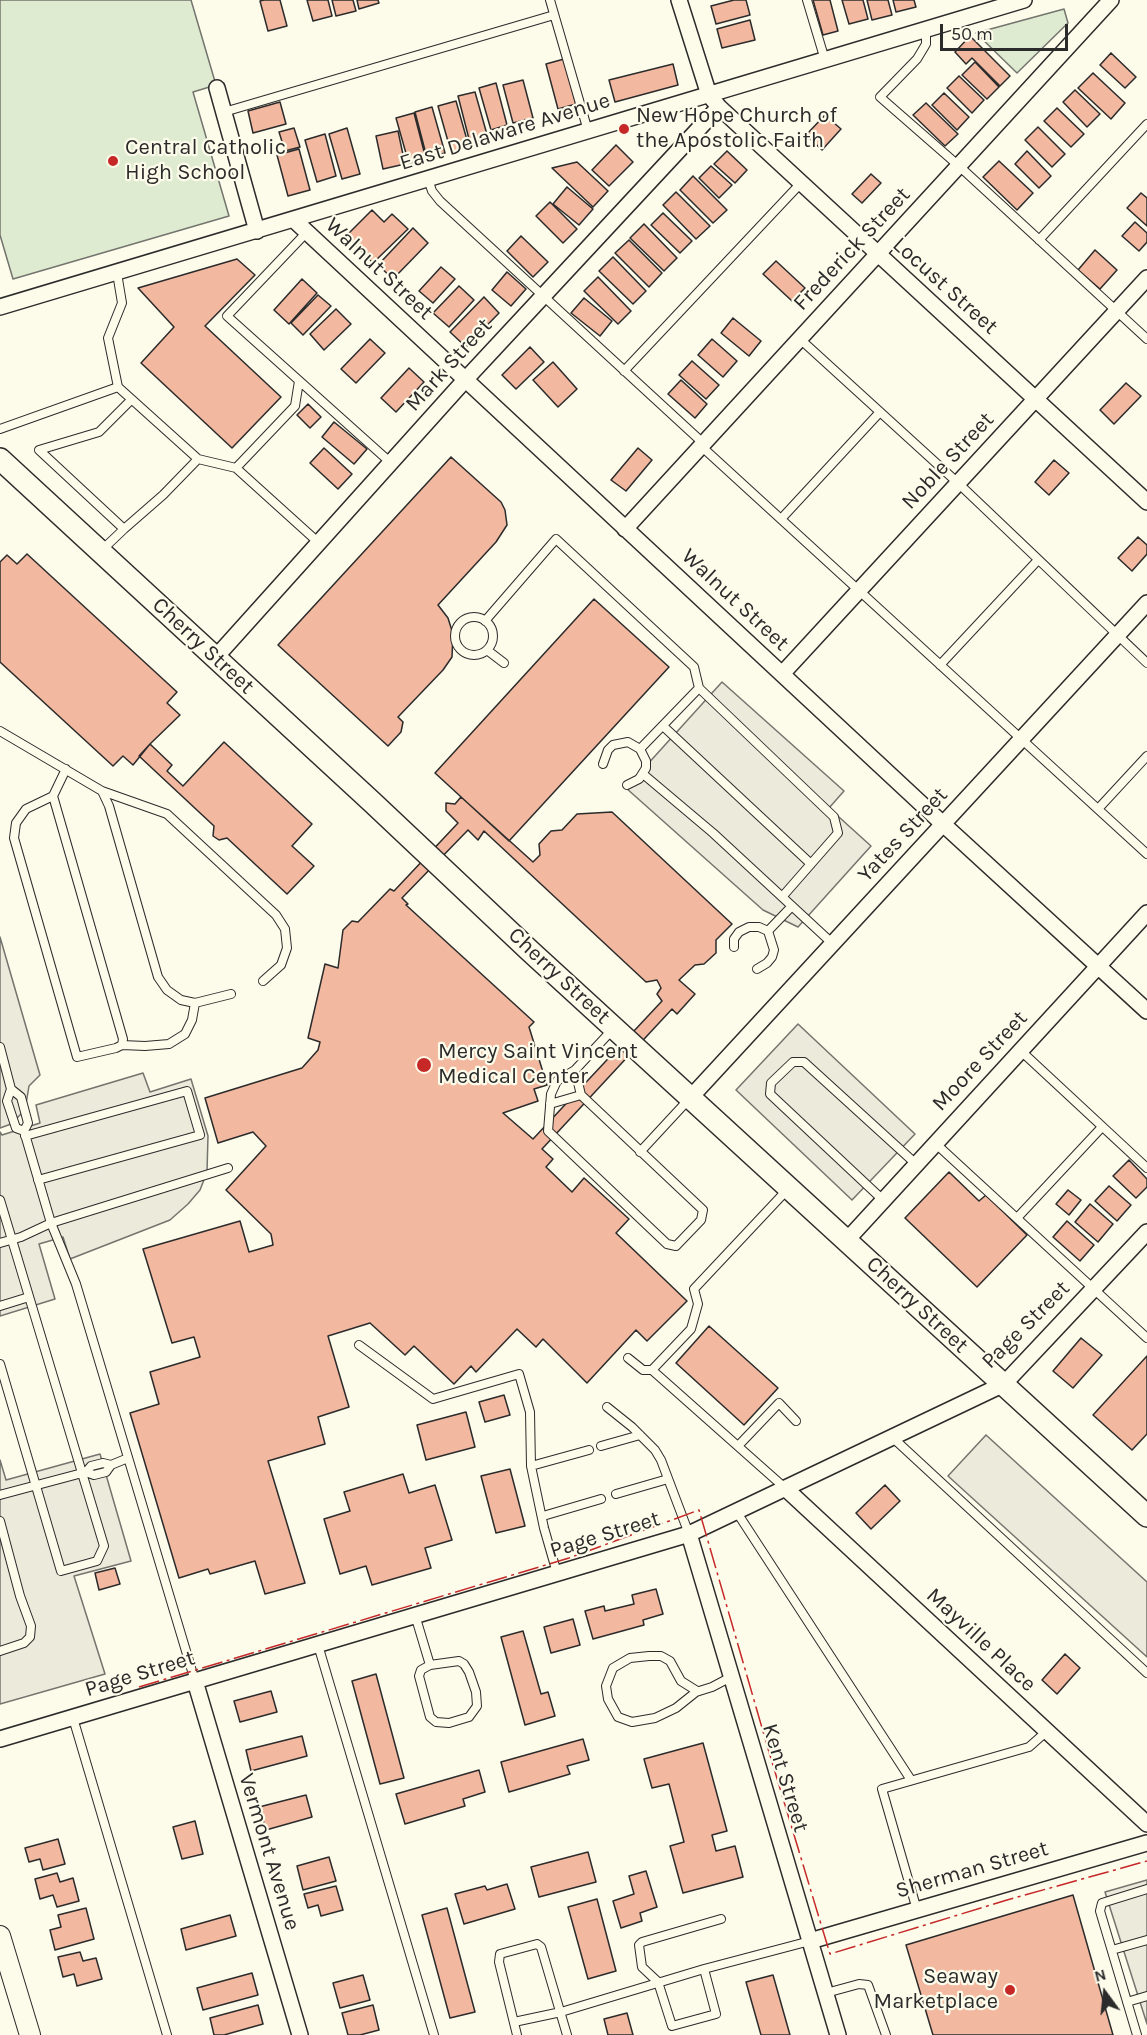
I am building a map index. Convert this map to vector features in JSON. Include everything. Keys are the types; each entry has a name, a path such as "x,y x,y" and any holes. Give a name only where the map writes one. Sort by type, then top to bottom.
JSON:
{"main road":[{"name":"Cherry Street","path":"0,459 1147,1516"}],"street":[{"name":"Locust Street","path":"680,0 709,95 719,106 877,255 1147,502"},
{"name":"East Delaware Avenue","path":"0,307 1024,0"},
{"name":"Frederick Street","path":"625,528 1111,0"},
{"path":"217,88 257,231"},
{"name":"Mark Street","path":"216,657 465,380 719,106"},
{"name":"Walnut Street","path":"294,220 943,825 1147,1011"},
{"name":"Noble Street","path":"782,674 1147,278"},
{"name":"Yates Street","path":"691,1097 1147,603"},
{"name":"Moore Street","path":"847,1240 1147,913"},
{"name":"Page Street","path":"0,1739 688,1534 1004,1384 1147,1232"},
{"name":"Mayville Place","path":"785,1488 1147,1824"},
{"name":"Kent Street","path":"688,1534 838,2035"},
{"name":"Vermont Avenue","path":"195,1681 300,2035"},
{"name":"Sherman Street","path":"810,1941 1147,1843"},
{"path":"0,1936 30,2035"}],"lane":[{"path":"550,0 588,131"},
{"path":"807,0 825,60"},
{"path":"224,112 554,15"},
{"path":"926,29 926,44 917,59 880,97 959,166 1147,339"},
{"path":"1039,240 1147,124"},
{"path":"428,179 432,191 440,201 781,519 1147,854"},
{"path":"624,371 801,183"},
{"path":"307,232 227,316 391,463"},
{"path":"117,273 122,303 108,338 118,387 198,459 236,468 319,543"},
{"path":"800,339 958,483 1147,663"},
{"path":"236,468 295,406 300,381"},
{"path":"0,429 118,387"},
{"path":"124,529 39,450 99,432 131,400"},
{"path":"781,519 880,412"},
{"path":"101,551 163,495 198,459"},
{"path":"485,621 556,539 694,667 699,688 834,818 838,833 782,897"},
{"path":"940,665 1038,560"},
{"path":"476,617 491,627 493,633 491,645 487,650 476,656 458,649 454,636 455,630 463,620 476,617"},
{"path":"487,650 504,663"},
{"path":"640,749 699,688"},
{"path":"663,726 812,864"},
{"path":"0,731 102,791 167,814 276,915 285,929 287,948 281,964 262,981"},
{"path":"603,764 608,750 613,745 627,742 640,749 646,761 643,774 639,779 627,785"},
{"path":"1098,809 1147,756"},
{"path":"66,768 52,796 26,809 16,823 14,838 77,1058 122,1045 169,1044 185,1034 192,1020 195,1003"},
{"path":"643,774 713,833 833,944"},
{"path":"102,791 109,806 158,977 167,990 181,1000 195,1003 231,994"},
{"path":"52,796 121,1030 122,1045"},
{"path":"768,931 792,906"},
{"path":"734,947 734,939 739,932 749,927 759,927 768,931 774,950 772,957 757,969"},
{"path":"575,1070 581,1095 703,1210 701,1220 675,1246 667,1244 548,1131 551,1094 557,1081 575,1070 615,1027"},
{"path":"0,1047 10,1085 8,1101 10,1111 16,1128 25,1133 188,1091 200,1135 38,1180"},
{"path":"1020,1051 1147,1168"},
{"path":"883,1200 770,1094 771,1083 793,1062 804,1062 916,1164"},
{"path":"0,1085 10,1085 22,1099 28,1123 25,1133 38,1180 51,1223 76,1284 195,1681"},
{"path":"550,1104 581,1095"},
{"path":"640,1152 691,1097"},
{"path":"1017,1218 1102,1127"},
{"path":"936,1143 1147,1338"},
{"path":"0,1243 51,1223 228,1168"},
{"path":"652,1370 691,1329 698,1304 694,1289 790,1187"},
{"path":"0,1200 104,1546 97,1560 61,1571 0,1364"},
{"path":"0,1306 29,1297"},
{"path":"359,1345 433,1399 519,1374 530,1412 531,1466 544,1528 557,1573"},
{"path":"628,1358 643,1370 652,1370 785,1488"},
{"path":"738,1446 779,1403 796,1421"},
{"path":"607,1407 655,1450 661,1460 688,1534"},
{"path":"601,1446 640,1435"},
{"path":"892,1437 1147,1673"},
{"path":"531,1466 588,1450"},
{"path":"0,1495 83,1473 94,1475 106,1472 111,1465 128,1458"},
{"path":"616,1494 668,1479"},
{"path":"543,1516 601,1499"},
{"path":"736,1511 911,1780"},
{"path":"0,1521 20,1596 31,1626 30,1637 24,1643 0,1651"},
{"path":"415,1616 430,1665"},
{"path":"318,1645 434,2035"},
{"path":"697,1691 681,1681 670,1661 662,1656 630,1658 613,1668 606,1686 608,1699 618,1717 632,1722 655,1718 676,1708 697,1691 712,1687 731,1677"},
{"path":"459,1660 464,1664 476,1692 477,1706 469,1717 449,1723 436,1722 430,1716 419,1677 421,1670 430,1665 459,1660"},
{"path":"73,1718 166,2035"},
{"path":"917,1910 882,1789 1029,1747 1046,1731"},
{"path":"1137,2035 1101,1911 1102,1903 1147,1889"},
{"path":"704,1969 716,2014 672,2026 658,1983 642,1967 639,1950 642,1942 722,1919"},
{"path":"1112,1950 1147,1940"},
{"path":"514,2022 561,2012 704,1969 810,1941"},
{"path":"517,2035 499,1962 500,1954 537,1944 542,1947 567,2035"},
{"path":"826,1993 859,1984 868,1985 886,2035"},
{"path":"1127,2002 1147,1996"}],"green space":[{"name":"Central Catholic High School","path":"0,0 191,0 216,85 193,92 229,216 13,279 0,235"},
{"path":"1064,9 1068,23 1017,73 976,33"}],"shaded area":[{"path":"722,682 844,791 829,808 871,846 798,927 763,910 626,788"},
{"path":"0,937 40,1075 29,1086 25,1110 11,1124 0,1128"},
{"path":"798,1024 915,1134 852,1200 736,1090"},
{"path":"143,1073 150,1092 191,1079 208,1136 207,1172 200,1190 170,1220 70,1259 63,1237 39,1244 55,1299 0,1316 0,1132 2,1135 40,1123 36,1105"},
{"path":"986,1435 1147,1582 1147,1657 948,1476"},
{"path":"100,1454 131,1561 74,1576 105,1674 0,1704 0,1460 6,1480"},
{"path":"1147,1880 1147,2024 1105,1892"}],"building":[{"path":"280,0 287,26 268,31 260,1"},
{"path":"307,0 328,0 332,16 313,21"},
{"path":"332,0 353,0 356,11 336,16"},
{"path":"357,0 378,0 379,3 359,9"},
{"path":"734,0 746,0 750,15 716,24 711,6"},
{"path":"813,0 830,0 838,31 823,35"},
{"path":"842,0 863,0 868,19 849,24"},
{"path":"867,0 888,0 892,15 872,20"},
{"path":"893,0 914,0 916,7 896,12"},
{"path":"750,20 755,40 722,48 717,29"},
{"path":"970,36 1010,76 1000,86 972,58 966,64 955,52"},
{"path":"1111,53 1136,77 1125,88 1100,65"},
{"path":"564,59 576,104 558,109 546,64"},
{"path":"975,62 999,87 987,99 962,75"},
{"path":"673,64 678,85 615,102 609,80"},
{"path":"1093,73 1125,103 1111,119 1078,88"},
{"path":"959,76 984,100 972,113 947,88"},
{"path":"523,80 533,118 513,123 503,85"},
{"path":"496,83 507,125 491,130 479,88"},
{"path":"1075,90 1100,114 1087,127 1063,102"},
{"path":"475,92 488,138 470,143 458,96"},
{"path":"944,93 969,117 957,130 932,105"},
{"path":"456,101 469,147 451,152 438,106"},
{"path":"280,102 286,124 253,133 248,111"},
{"path":"926,103 958,134 945,146 913,115"},
{"path":"432,107 445,153 427,158 415,112"},
{"path":"1057,108 1084,134 1071,147 1044,121"},
{"path":"414,113 426,159 409,164 396,118"},
{"path":"825,115 841,129 822,150 806,135"},
{"path":"1038,127 1065,154 1052,167 1025,140"},
{"path":"294,128 300,147 285,151 279,132"},
{"path":"347,128 360,174 342,179 329,134"},
{"path":"398,131 405,164 383,169 376,136"},
{"path":"325,134 336,176 317,182 305,140"},
{"path":"616,145 633,162 609,186 592,170"},
{"path":"299,149 310,190 288,196 277,155"},
{"path":"727,151 747,170 735,183 714,164"},
{"path":"1027,151 1051,176 1039,188 1015,164"},
{"path":"999,161 1033,193 1017,210 983,177"},
{"path":"577,162 608,191 593,207 552,168"},
{"path":"711,166 732,185 719,198 699,178"},
{"path":"871,174 881,183 862,203 852,194"},
{"path":"693,176 727,210 713,223 680,190"},
{"path":"567,187 593,209 579,225 553,204"},
{"path":"676,192 710,226 696,239 663,205"},
{"path":"1141,193 1147,198 1147,226 1127,208"},
{"path":"550,202 577,229 563,243 536,216"},
{"path":"372,210 384,222 392,214 408,229 373,263 346,236"},
{"path":"663,213 692,241 680,253 651,225"},
{"path":"1135,222 1147,233 1147,242 1139,251 1122,236"},
{"path":"644,224 677,258 664,271 630,238"},
{"path":"413,228 428,243 393,279 378,265"},
{"path":"521,236 548,262 533,277 507,251"},
{"path":"629,240 662,273 649,287 615,253"},
{"path":"1095,250 1117,270 1100,289 1078,270"},
{"path":"613,257 646,291 633,304 599,271"},
{"path":"237,259 255,275 205,326 281,397 232,448 141,363 174,327 138,288"},
{"path":"776,261 805,288 792,301 763,274"},
{"path":"441,267 455,279 433,303 419,291"},
{"path":"507,272 526,289 511,306 492,290"},
{"path":"598,277 631,311 618,324 584,291"},
{"path":"302,279 317,293 289,324 274,310"},
{"path":"459,286 474,300 449,327 433,313"},
{"path":"318,295 331,306 303,335 291,323"},
{"path":"484,297 499,313 466,347 450,332"},
{"path":"584,298 612,321 600,336 571,313"},
{"path":"336,309 351,324 324,350 310,334"},
{"path":"733,318 761,341 749,356 721,333"},
{"path":"370,339 385,353 356,383 341,369"},
{"path":"712,339 737,361 723,377 698,355"},
{"path":"530,347 544,362 516,389 502,375"},
{"path":"692,361 719,385 706,399 679,375"},
{"path":"553,362 577,389 558,407 533,380"},
{"path":"409,368 424,382 396,412 381,398"},
{"path":"681,380 707,404 695,418 668,394"},
{"path":"1126,383 1141,396 1114,424 1100,410"},
{"path":"308,404 321,417 310,428 297,415"},
{"path":"334,422 367,449 354,464 322,437"},
{"path":"324,448 352,474 338,489 310,463"},
{"path":"638,448 652,460 626,491 611,480"},
{"path":"451,457 501,502 505,510 507,525 496,542 438,605 448,618 453,634 452,657 443,670 398,717 403,722 401,732 388,746 278,645"},
{"path":"1054,460 1069,473 1049,495 1035,482"},
{"path":"1138,537 1147,545 1147,554 1132,571 1118,558"},
{"path":"27,554 177,692 167,703 180,715 150,744 133,765 123,756 113,766 0,662 0,562 7,555 17,564"},
{"path":"594,599 669,667 509,841 435,773"},
{"path":"224,742 312,824 292,846 314,866 287,894 227,838 219,840 213,836 214,826 139,756 150,744 172,765 167,771 183,786"},
{"path":"461,797 533,862 540,855 539,844 551,831 562,830 577,814 612,812 732,924 716,940 716,953 704,964 695,965 679,980 695,994 677,1014 672,1009 542,1149 553,1159 546,1167 572,1192 584,1178 629,1219 616,1233 687,1301 647,1341 636,1330 587,1383 543,1339 536,1347 517,1329 476,1372 471,1366 454,1384 414,1346 405,1355 370,1323 328,1336 349,1407 318,1417 325,1444 268,1461 305,1583 265,1594 255,1561 210,1574 208,1569 179,1578 130,1413 159,1404 150,1372 200,1357 194,1337 172,1343 143,1249 240,1221 249,1252 273,1245 271,1234 226,1190 266,1146 253,1132 218,1143 205,1098 302,1068 318,1050 320,1042 308,1038 325,964 338,968 343,930 352,921 358,922 390,889 394,891 458,823 446,811 446,803 455,804","holes":["468,830 478,840 484,831 646,982 657,980 661,988 657,994 662,1001 533,1139 503,1113 538,1101 534,1089 547,1085 529,1027 534,1022 406,905 408,904 402,898"]},
{"path":"1129,1160 1147,1179 1147,1187 1136,1198 1113,1176"},
{"path":"949,1172 979,1201 986,1195 1027,1235 977,1287 905,1218"},
{"path":"1109,1186 1131,1205 1117,1221 1095,1201"},
{"path":"1068,1190 1081,1200 1069,1215 1056,1204"},
{"path":"1090,1204 1113,1224 1098,1242 1075,1222"},
{"path":"1067,1221 1094,1245 1080,1261 1053,1237"},
{"path":"709,1326 778,1388 744,1425 676,1363"},
{"path":"1081,1338 1102,1355 1073,1388 1053,1371"},
{"path":"1147,1356 1147,1434 1132,1450 1093,1415"},
{"path":"504,1395 510,1415 485,1422 479,1402"},
{"path":"466,1412 475,1447 426,1460 417,1425"},
{"path":"510,1469 525,1526 496,1533 481,1476"},
{"path":"403,1474 409,1493 435,1485 452,1540 425,1548 431,1568 372,1585 366,1566 340,1574 324,1519 350,1511 344,1492"},
{"path":"885,1485 900,1501 871,1529 856,1513"},
{"path":"115,1568 120,1584 99,1590 95,1573"},
{"path":"656,1589 663,1614 643,1620 644,1625 593,1639 585,1611 604,1606 605,1611 634,1604 632,1595"},
{"path":"573,1619 580,1645 551,1653 544,1627"},
{"path":"523,1631 541,1694 548,1692 555,1716 525,1725 501,1637"},
{"path":"1065,1654 1080,1668 1057,1694 1042,1680"},
{"path":"376,1674 404,1778 380,1784 352,1681"},
{"path":"271,1691 277,1712 240,1722 234,1701"},
{"path":"302,1736 307,1756 251,1771 246,1750"},
{"path":"583,1739 589,1760 567,1766 570,1774 509,1792 501,1762"},
{"path":"703,1743 727,1831 712,1835 716,1851 735,1846 743,1877 683,1893 670,1846 684,1842 669,1784 652,1788 644,1759"},
{"path":"479,1770 485,1792 463,1799 465,1806 405,1824 396,1794"},
{"path":"306,1795 312,1817 266,1830 259,1807"},
{"path":"195,1821 203,1854 182,1859 173,1827"},
{"path":"58,1839 65,1864 43,1870 40,1859 29,1862 25,1848"},
{"path":"588,1852 596,1882 539,1897 531,1867"},
{"path":"329,1857 336,1881 303,1890 297,1866"},
{"path":"646,1871 657,1907 640,1913 642,1921 621,1928 613,1901 634,1894 629,1876"},
{"path":"57,1873 60,1882 73,1878 79,1901 57,1907 53,1895 40,1899 35,1879"},
{"path":"507,1884 515,1909 464,1924 455,1894 485,1886 487,1890"},
{"path":"336,1886 343,1910 321,1916 318,1905 308,1908 304,1894"},
{"name":"Seaway Marketplace","path":"1073,1895 1113,2035 933,2035 906,1945"},
{"path":"597,1899 616,1971 588,1979 568,1907"},
{"path":"86,1908 94,1939 55,1950 50,1930 61,1927 58,1915"},
{"path":"447,1908 475,2012 450,2018 422,1915"},
{"path":"230,1915 236,1936 186,1950 181,1929"},
{"path":"80,1952 83,1961 96,1958 102,1979 77,1986 74,1974 63,1977 58,1957"},
{"path":"252,1973 258,1995 203,2010 197,1988"},
{"path":"363,1975 370,2000 340,2008 333,1983"},
{"path":"773,1975 790,2035 761,2035 746,1982"},
{"path":"258,2005 263,2024 224,2035 214,2035 210,2018"},
{"path":"373,2005 379,2030 360,2035 348,2035 342,2013"},
{"path":"627,2013 633,2035 608,2035 604,2019"}],"power":[{"path":"139,1687 569,1558 699,1510 830,1954 1007,1900 1147,1861"}],"place":[{"name":"New Hope Church of the Apostolic Faith","path":"624,129"},
{"name":"Central Catholic High School","path":"113,161"},
{"name":"Mercy Saint Vincent Medical Center","path":"424,1065"},
{"name":"Seaway Marketplace","path":"1010,1990"}]}
